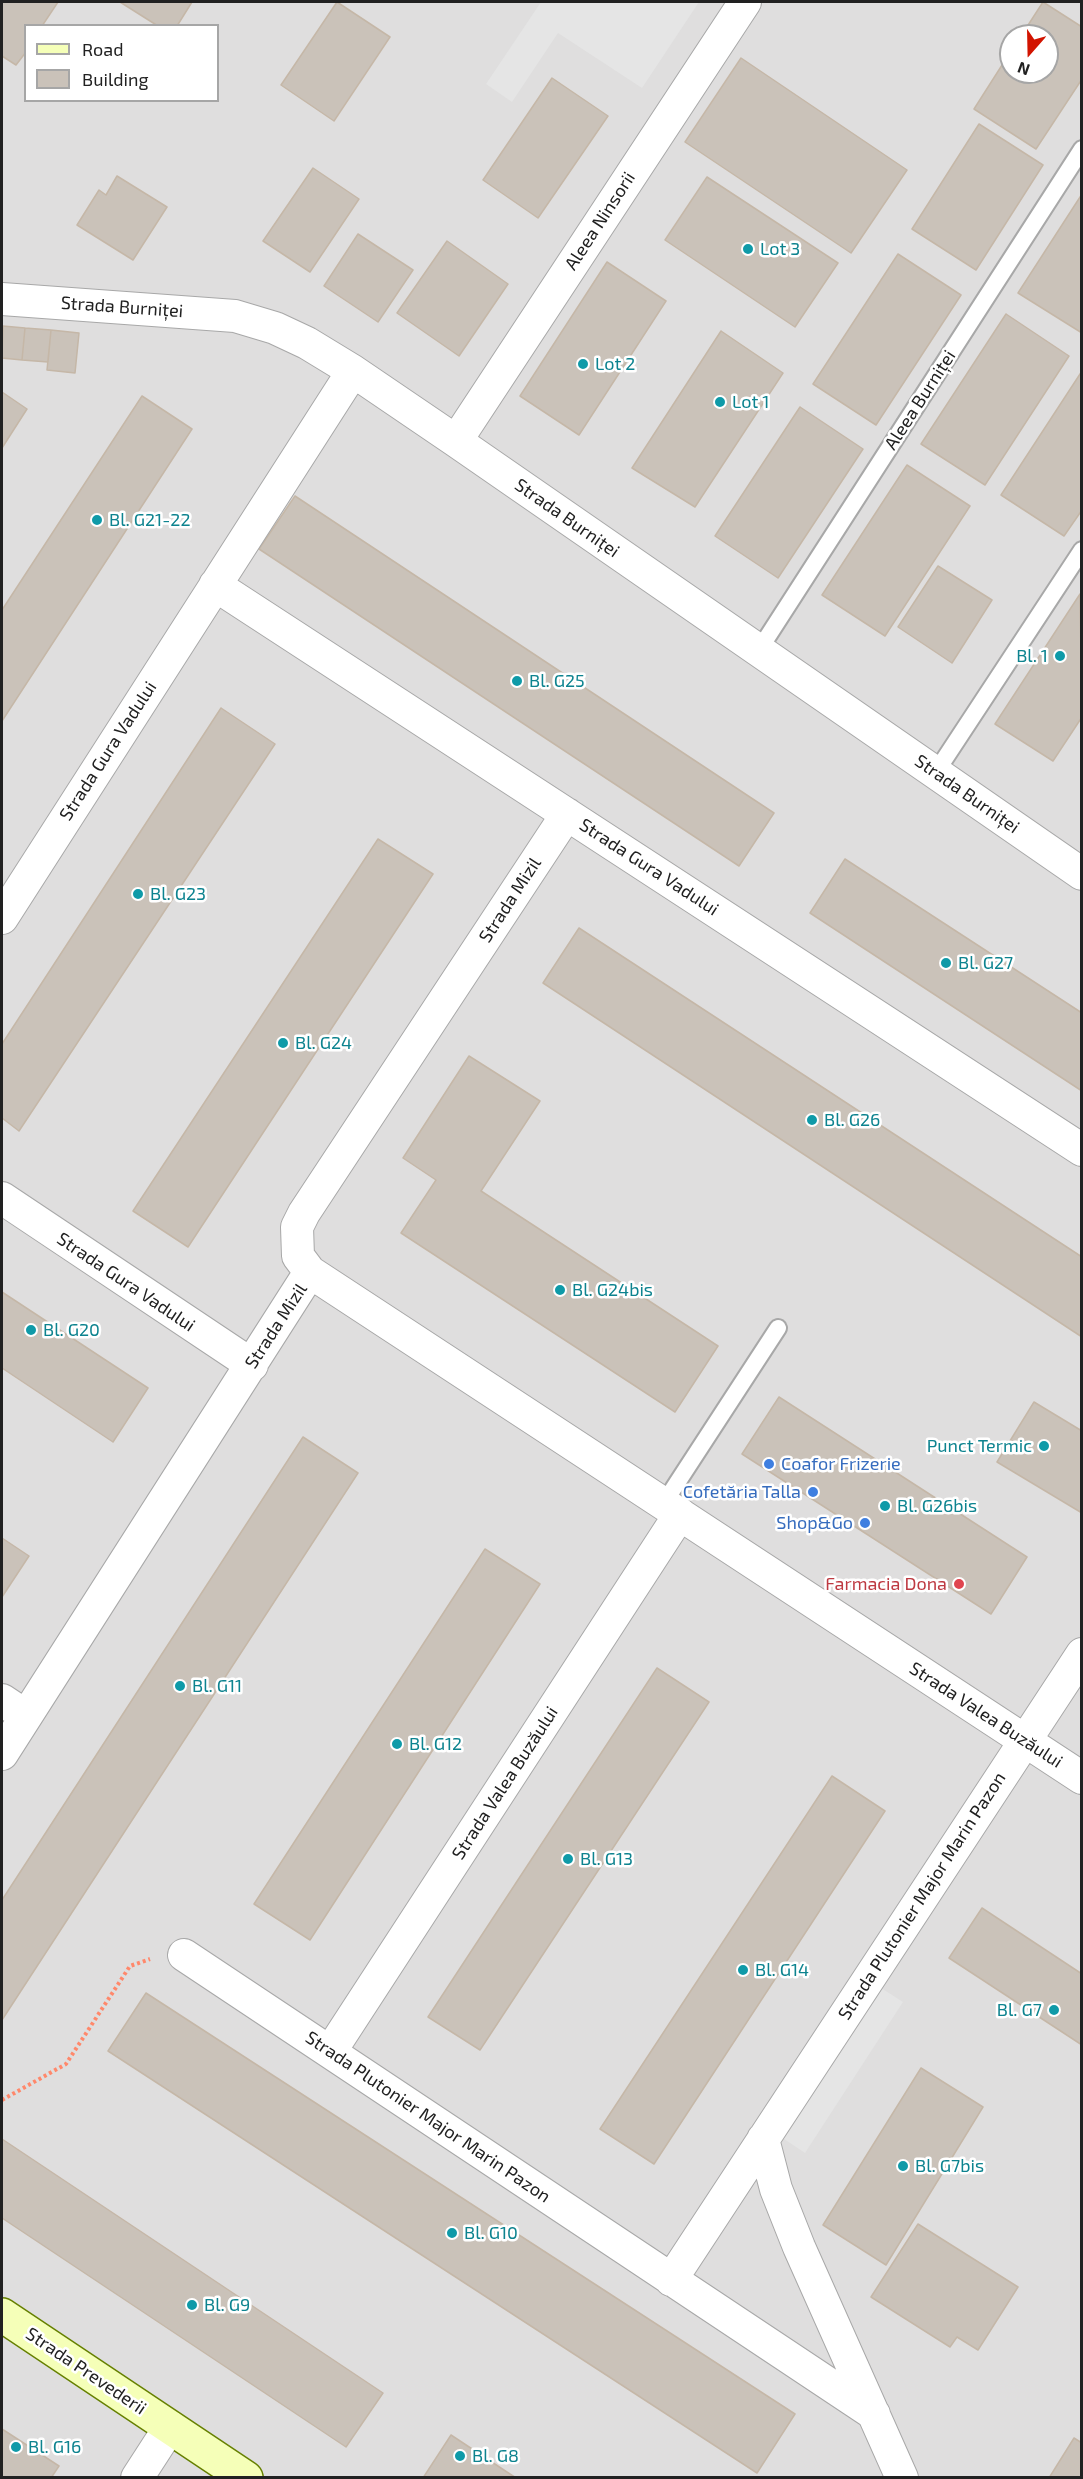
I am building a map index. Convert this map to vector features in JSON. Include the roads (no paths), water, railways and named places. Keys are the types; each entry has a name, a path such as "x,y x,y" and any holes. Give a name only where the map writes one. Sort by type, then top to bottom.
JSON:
{"street":[{"name":"Aleea Ninsorii","path":"456,441 745,2"},
{"name":"Strada Burniței","path":"2,299 235,316 275,328 307,343 353,371 456,441 1082,874"},
{"name":"Strada Gura Vadului","path":"2,918 353,371"},
{"name":"Strada Gura Vadului","path":"215,585 1082,1150"},
{"name":"Strada Mizil","path":"2,1754 14,1708 252,1365 310,1272 298,1256 296,1243 297,1227 304,1213 567,814"},
{"name":"Strada Gura Vadului","path":"2,1198 252,1365"},
{"name":"Strada Valea Buzăului","path":"310,1272 1082,1779"},
{"name":"Strada Valea Buzăului","path":"330,2052 672,1509"},
{"name":"Strada Plutonier Major Marin Pazon","path":"671,2280 1082,1654"},
{"name":"Strada Plutonier Major Marin Pazon","path":"184,1955 874,2414"},
{"path":"763,2139 776,2189 799,2247 902,2478"},
{"name":"Strada Prevederii","path":"2,2315 246,2478"},
{"path":"137,2478 170,2427"}],"lane":[{"name":"Aleea Burniței","path":"759,650 1082,149"},
{"path":"936,772 1082,550"},
{"path":"672,1509 778,1328"}],"place":[{"name":"Lot 3","path":"748,249"},
{"name":"Lot 2","path":"583,364"},
{"name":"Lot 1","path":"720,402"},
{"name":"Bl. G21-22","path":"97,520"},
{"name":"Bl. 1","path":"1060,656"},
{"name":"Bl. G25","path":"517,681"},
{"name":"Bl. G23","path":"138,894"},
{"name":"Bl. G27","path":"946,963"},
{"name":"Bl. G24","path":"283,1043"},
{"name":"Bl. G26","path":"812,1120"},
{"name":"Bl. G24bis","path":"560,1290"},
{"name":"Bl. G20","path":"31,1330"},
{"name":"Punct Termic","path":"1044,1446"},
{"name":"Coafor Frizerie","path":"769,1464"},
{"name":"Cofetăria Talla","path":"813,1492"},
{"name":"Bl. G26bis","path":"885,1506"},
{"name":"Shop&Go","path":"865,1523"},
{"name":"Farmacia Dona","path":"959,1584"},
{"name":"Bl. G11","path":"180,1686"},
{"name":"Bl. G12","path":"397,1744"},
{"name":"Bl. G13","path":"568,1859"},
{"name":"Bl. G14","path":"743,1970"},
{"name":"Bl. G7","path":"1054,2010"},
{"name":"Bl. G7bis","path":"903,2166"},
{"name":"Bl. G10","path":"452,2233"},
{"name":"Bl. G9","path":"192,2305"},
{"name":"Bl. G16","path":"16,2447"},
{"name":"Bl. G8","path":"460,2456"}]}
